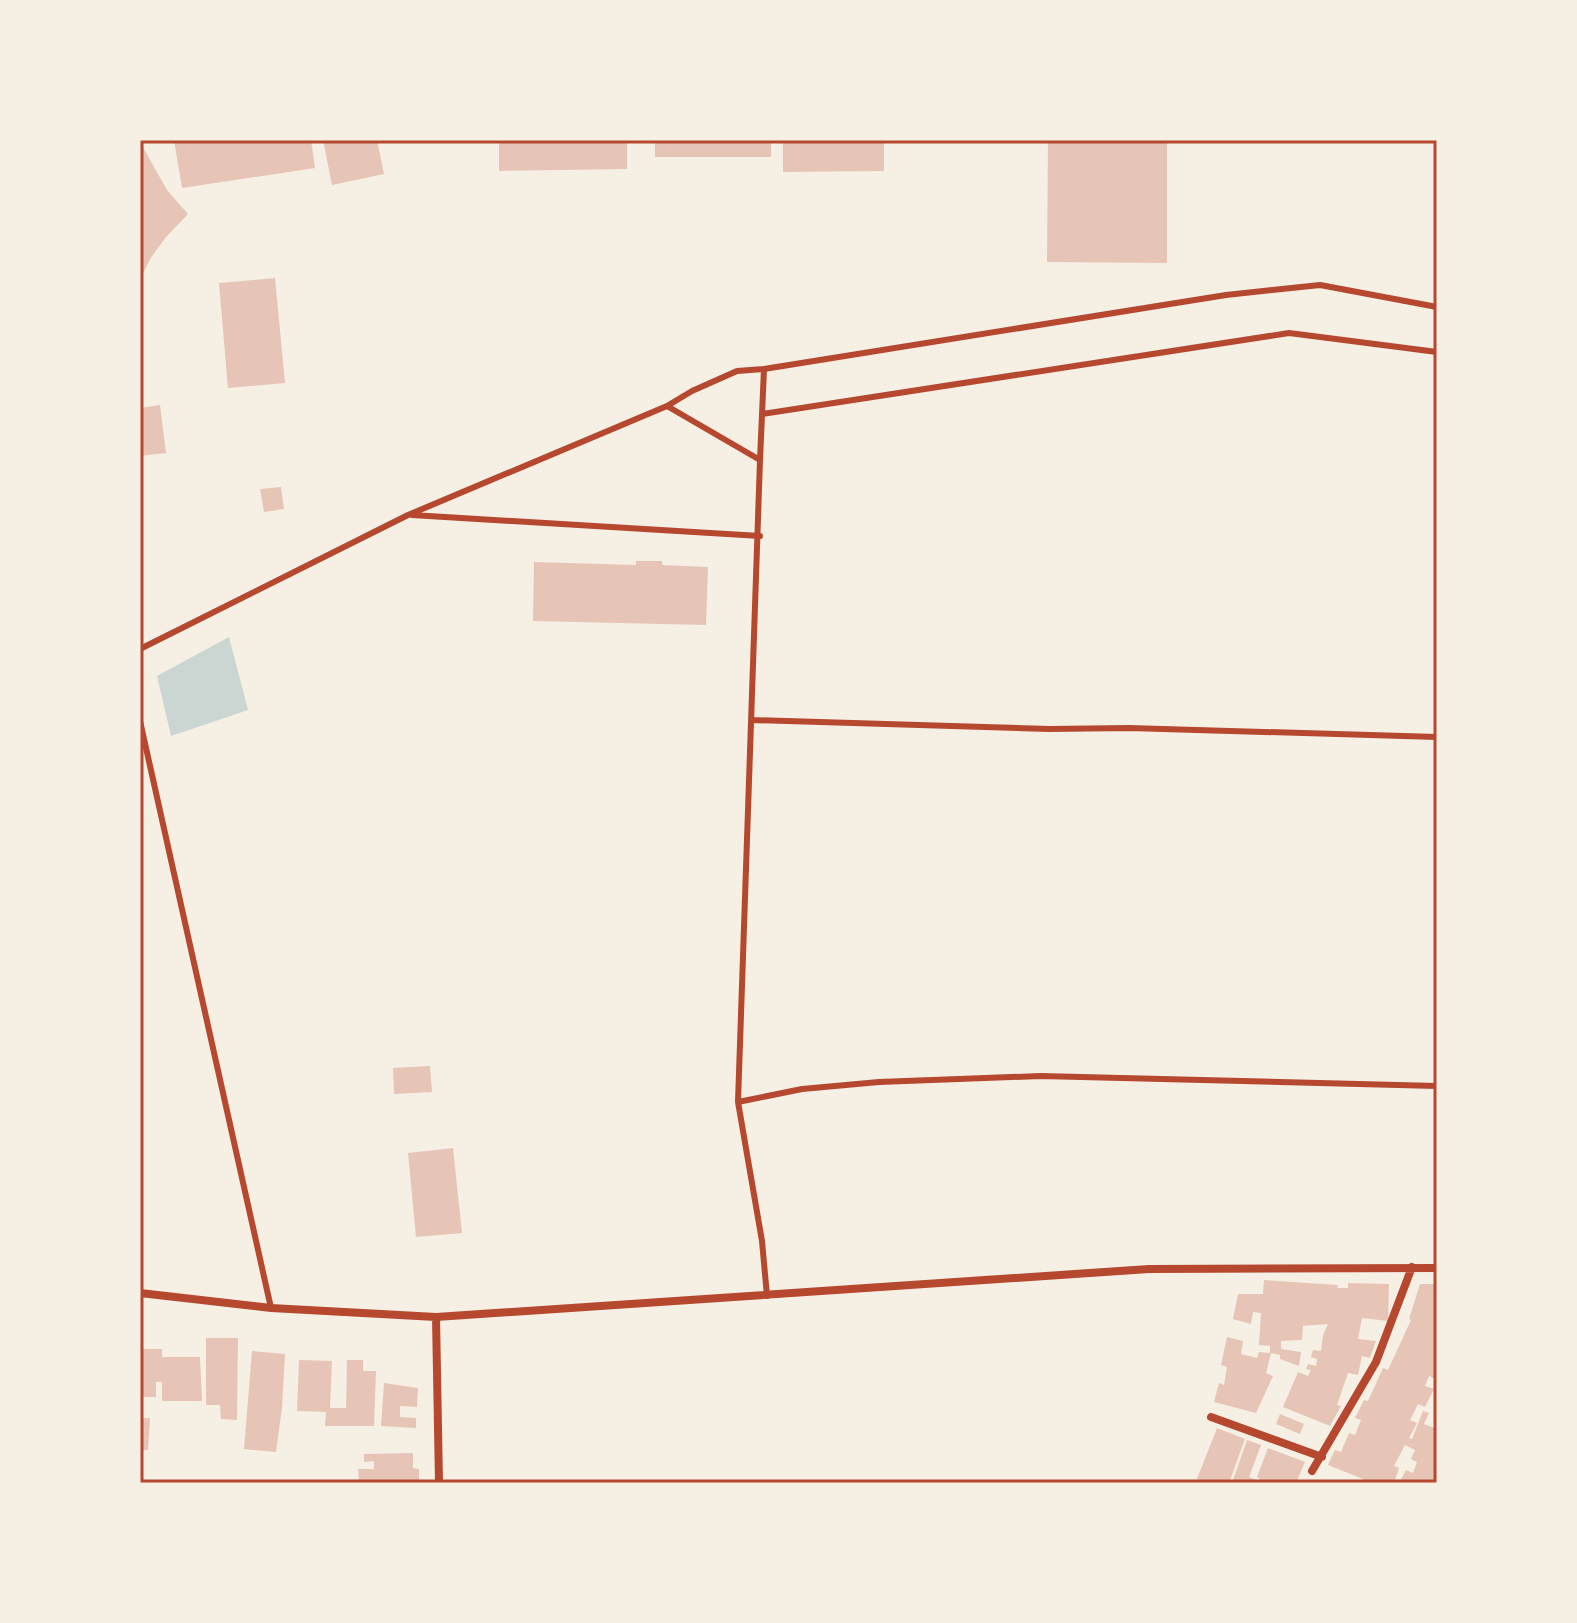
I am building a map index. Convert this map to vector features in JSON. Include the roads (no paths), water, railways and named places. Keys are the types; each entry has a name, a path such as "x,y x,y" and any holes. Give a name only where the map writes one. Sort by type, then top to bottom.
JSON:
{"street":[{"path":"1312,1471 1376,1362 1412,1267"},
{"path":"140,1293 271,1308 436,1317 1149,1269 1437,1268"},
{"path":"436,1317 439,1483"},
{"path":"1211,1417 1322,1457"}],"lane":[{"path":"140,649 408,515 667,406 737,371 1226,295 1320,285 1437,307"},
{"path":"762,414 1289,333 1437,352"},
{"path":"764,369 738,1102 762,1241 767,1296"},
{"path":"667,406 760,460"},
{"path":"408,515 760,536"},
{"path":"751,720 1437,737"},
{"path":"140,721 271,1308"},
{"path":"738,1102 802,1089 879,1082 1041,1076 1437,1086"}]}
